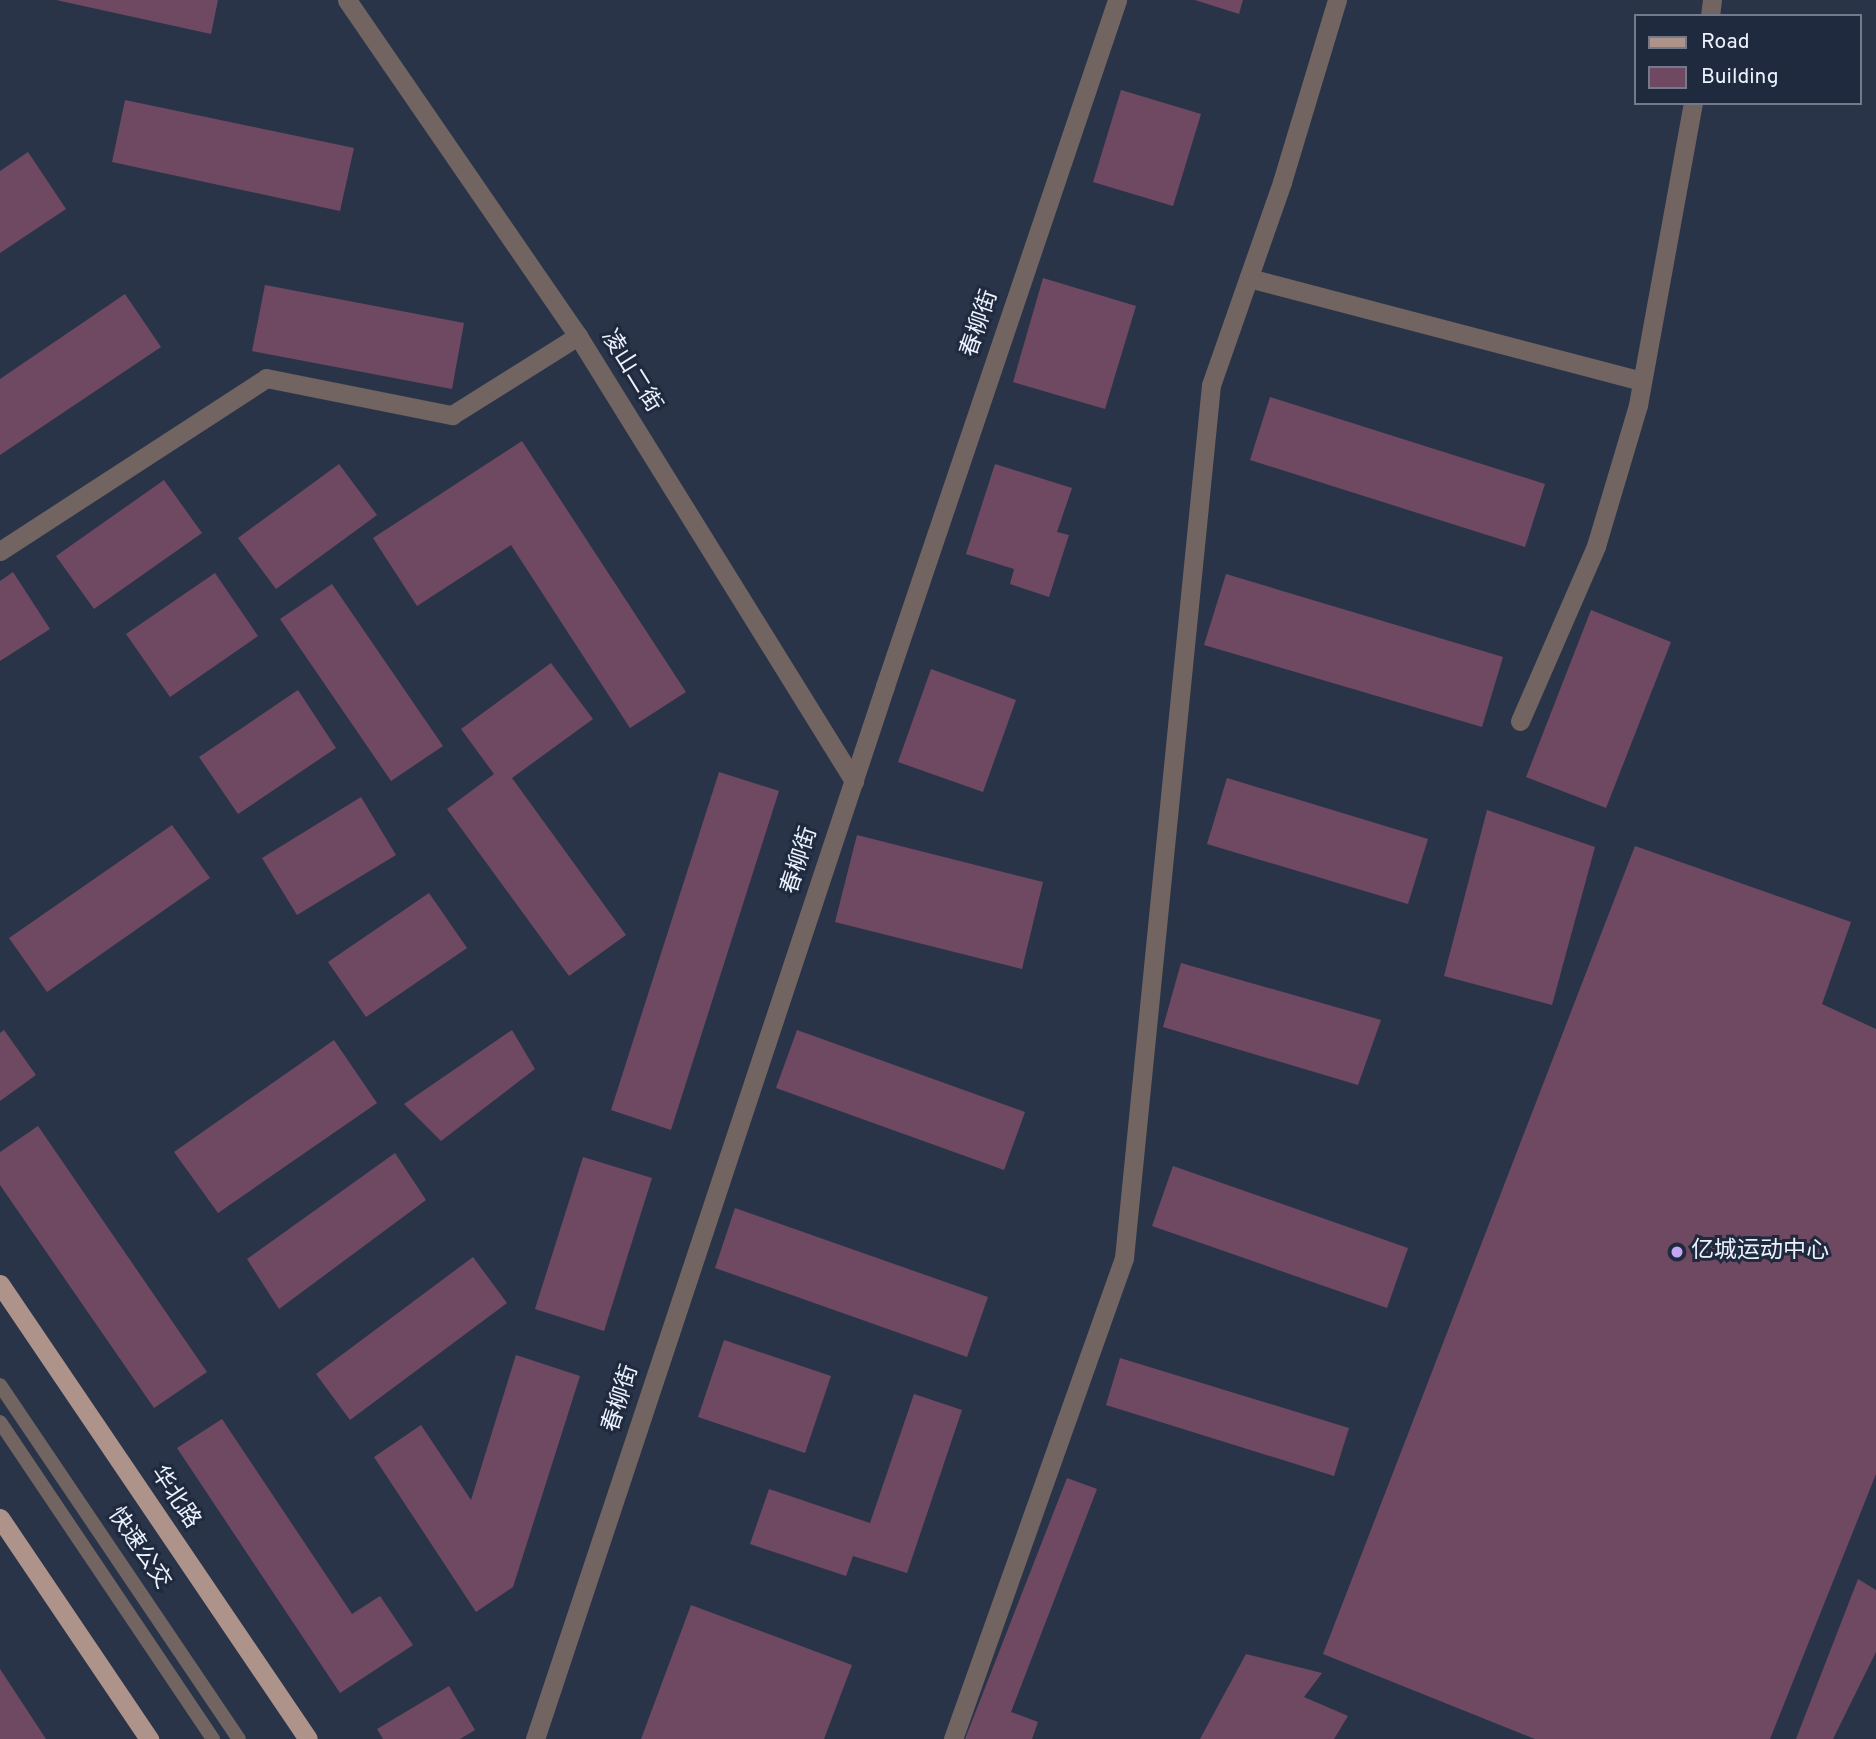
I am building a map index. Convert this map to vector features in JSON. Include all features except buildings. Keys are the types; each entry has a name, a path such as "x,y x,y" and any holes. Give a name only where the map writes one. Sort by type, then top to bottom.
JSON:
{"main road":[{"name":"华北路","path":"0,1284 308,1739"},
{"path":"0,1518 149,1739"}],"street":[{"name":"凌山二街","path":"347,0 579,336 854,781"},
{"name":"春柳街","path":"535,1739 1117,0"},
{"path":"953,1739 1124,1258 1211,385 1282,182 1336,0"},
{"path":"1520,721 1596,546 1642,381 1693,105"},
{"path":"1249,278 1642,381"},
{"path":"0,551 266,378 452,415 579,336"}],"lane":[{"name":"快速公交","path":"0,1385 239,1739"},
{"name":"快速公交","path":"0,1422 213,1739"}],"place":[{"name":"亿城运动中心","path":"1677,1252"}]}
